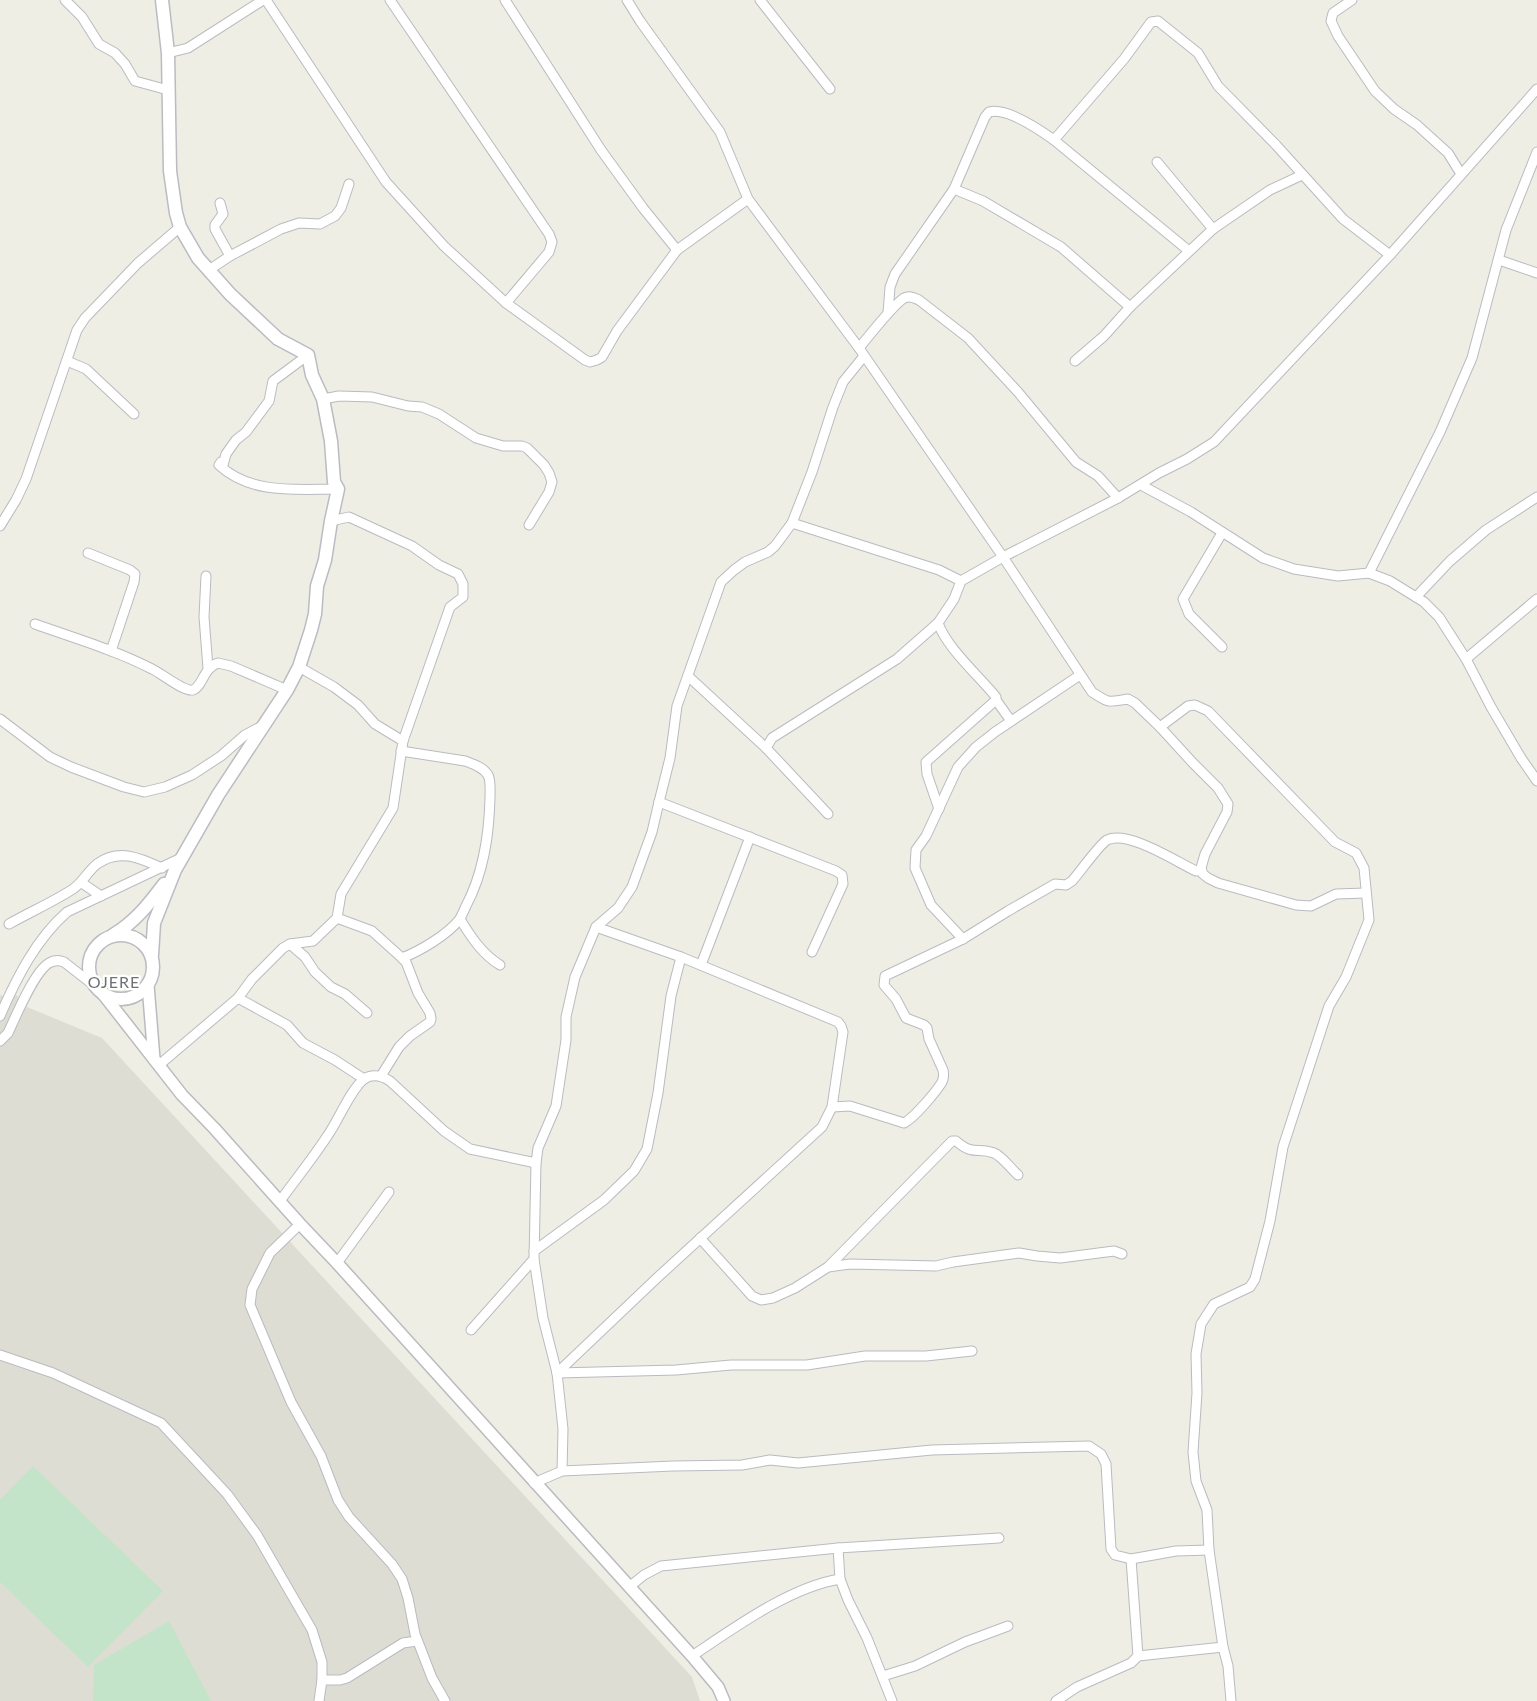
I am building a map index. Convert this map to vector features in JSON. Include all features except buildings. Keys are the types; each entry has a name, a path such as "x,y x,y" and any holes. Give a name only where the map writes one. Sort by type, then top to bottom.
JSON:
{"main road":[{"path":"162,0 168,53 170,171 180,227 198,258 230,294 278,339 308,355 312,375 323,400 332,441 334,482 338,489 325,560 317,586 311,630 299,667 287,690 218,795 175,870 144,910 126,927 101,941 94,949 90,958 91,978 99,990 112,998 128,998 141,992 153,976 154,923 175,870"},
{"path":"110,936 120,934 130,936 143,943 152,956"}],"street":[{"path":"65,0 82,17 99,44 114,53 135,81 168,90"},
{"path":"168,53 188,48 264,0 386,182 444,246 506,303 590,362 602,356 617,330 677,250 748,199"},
{"path":"390,0 549,234 552,242 550,252 506,303"},
{"path":"505,0 601,150 643,208 677,250"},
{"path":"628,0 640,21 720,132 748,199 861,352 1003,557 1092,692 1106,701 1114,702 1128,699 1135,703 1160,726 1218,788 1228,804 1227,812 1205,854 1201,871"},
{"path":"760,0 830,89"},
{"path":"1352,0 1333,13 1332,21 1338,36 1375,91 1448,153 1461,174"},
{"path":"1054,140 1124,59 1151,22 1158,20 1198,53 1218,86 1276,145 1343,219 1390,255"},
{"path":"766,748 772,738 897,659 938,623 954,599 961,581 1003,557 1118,498 1214,442 1390,255 1537,89"},
{"path":"888,314 890,287 895,274 954,189 985,117 989,112 1000,111 1031,125 1054,140 1189,251"},
{"path":"1369,573 1440,432 1472,358 1506,230 1537,152"},
{"path":"1157,162 1213,229"},
{"path":"1075,361 1104,336 1130,307 1213,229 1270,190 1302,175"},
{"path":"210,270 230,256 281,229 299,224 320,224 335,216 341,208 349,184"},
{"path":"954,189 983,201 1061,247 1130,307"},
{"path":"220,203 223,214 215,225 215,229 230,256"},
{"path":"0,526 26,479 77,330 138,263 180,227"},
{"path":"1499,260 1537,273"},
{"path":"562,1471 563,1429 557,1373 544,1318 534,1255 538,1148 556,1106 566,1040 566,1017 575,977 596,927 618,908 632,887 652,832 670,758 677,706 721,582 745,562 768,552 775,546 792,523 840,390 861,352 888,314 904,298 911,297 919,300 968,338 1018,392 1076,462 1098,476 1118,498"},
{"path":"308,355 273,381 269,401 246,432 236,440 226,454 223,465 221,462 218,465 248,483 274,489 338,489"},
{"path":"67,362 86,369 134,414"},
{"path":"323,400 339,396 372,397 408,406 422,407 439,414 483,441 503,446 522,446 527,448 550,473 552,482 549,492 529,525"},
{"path":"1141,485 1191,512 1264,558 1294,569 1338,576 1369,573 1390,581 1424,602 1439,617 1466,659 1491,707 1537,781"},
{"path":"1416,597 1450,561 1486,530 1537,497"},
{"path":"156,1062 238,998 252,979 270,960 290,944 312,941 337,918 340,894 394,808 400,751 403,741 450,608 463,597 463,584 458,574 439,565 412,546 349,517 331,521"},
{"path":"792,523 939,570 961,581"},
{"path":"1222,533 1183,599 1189,614 1222,647"},
{"path":"88,553 130,570 135,574 111,651"},
{"path":"35,624 111,651 153,670 186,689 193,690 198,686 208,668 204,617 206,576"},
{"path":"1466,659 1537,600"},
{"path":"938,623 942,634 981,678 1011,721"},
{"path":"208,668 218,663 231,666 287,690"},
{"path":"299,667 334,687 358,705 375,724 403,741"},
{"path":"963,939 931,905 915,868 916,850 926,836 958,767 976,746 1080,675"},
{"path":"688,676 766,748 828,814"},
{"path":"939,808 927,774 926,762 996,700"},
{"path":"1160,726 1188,706 1195,705 1208,711 1335,842 1356,853 1364,868 1366,892 1368,920 1346,977 1329,1006 1283,1147 1270,1221 1255,1279 1250,1287 1214,1304 1201,1324 1196,1354 1197,1393 1193,1452 1196,1481 1206,1510 1209,1550 1223,1646 1228,1666 1231,1701"},
{"path":"0,719 50,757 124,787 144,792 166,787 192,775 220,756 245,735 264,725"},
{"path":"400,751 465,762 482,769 489,776 489,822 485,851 479,878 460,919 428,944 402,958"},
{"path":"659,802 836,871 842,876 842,884 812,952"},
{"path":"701,965 750,837"},
{"path":"832,1107 850,1106 904,1123 919,1111 942,1081 943,1070 926,1028 924,1025 906,1018 896,999 884,985 883,980 885,976 963,939 1056,884 1066,885 1072,881 1106,841 1117,837 1133,840 1196,871 1201,871 1218,883 1296,905 1311,906 1336,894 1366,892"},
{"path":"9,924 82,883 96,865 115,856 126,855 136,857 162,868"},
{"path":"0,1016 21,973 54,924 67,912 182,858"},
{"path":"82,883 101,896"},
{"path":"337,918 372,931 406,962 418,993 430,1013 431,1019 425,1027 410,1036 399,1047 381,1076"},
{"path":"460,919 481,950 489,959 500,965"},
{"path":"557,1373 700,1238 822,1127 832,1107 843,1032 838,1022 681,956 596,927"},
{"path":"290,944 331,987 345,994 367,1013"},
{"path":"471,1330 534,1255 604,1200 634,1171 647,1149 658,1093 671,996 681,956"},
{"path":"0,1041 8,1034 38,973 51,961 58,960 64,962 99,990 182,1095 338,1263 534,1483 692,1656 718,1688 724,1701"},
{"path":"148,985 156,1062"},
{"path":"238,998 287,1025 303,1043 335,1060 364,1079"},
{"path":"280,1201 328,1135 355,1091 364,1079 372,1076 381,1076 390,1081 444,1131 470,1149 536,1163"},
{"path":"700,1238 752,1296 761,1300 773,1298 795,1288 828,1267 952,1140 974,1151 995,1153 1018,1175"},
{"path":"338,1263 389,1192"},
{"path":"300,1224 270,1253 252,1289 250,1305 291,1402 320,1456 338,1500 349,1517 392,1564 402,1579 417,1641 432,1678 445,1701"},
{"path":"828,1267 850,1264 936,1266 1019,1253 1060,1258 1114,1251 1122,1254"},
{"path":"557,1373 676,1370 731,1365 807,1365 865,1356 926,1356 972,1350"},
{"path":"0,1355 53,1372 161,1423 227,1494 257,1535 312,1630 322,1662 319,1701"},
{"path":"534,1483 562,1471 742,1465 770,1460 798,1463 932,1450 1089,1446 1101,1454 1106,1464 1111,1549 1115,1555 1131,1559 1176,1551 1209,1550"},
{"path":"629,1586 661,1566 838,1548 999,1538"},
{"path":"838,1548 840,1580 883,1676 892,1701"},
{"path":"1131,1559 1138,1656"},
{"path":"692,1656 767,1608 816,1584 840,1580"},
{"path":"883,1676 915,1666 965,1642 1008,1626"},
{"path":"322,1680 347,1678 403,1643 417,1641"},
{"path":"1056,1701 1077,1687 1131,1663 1138,1656 1223,1646"}],"shaded area":[{"path":"0,995 8,998 17,995 22,1005 102,1038 692,1677 700,1701 0,1701"}],"green space":[{"path":"33,1466 163,1591 88,1667 0,1582 0,1500"},
{"path":"169,1621 211,1701 93,1701 94,1665"}],"district":[{"name":"OJERE","path":"114,982"}]}
